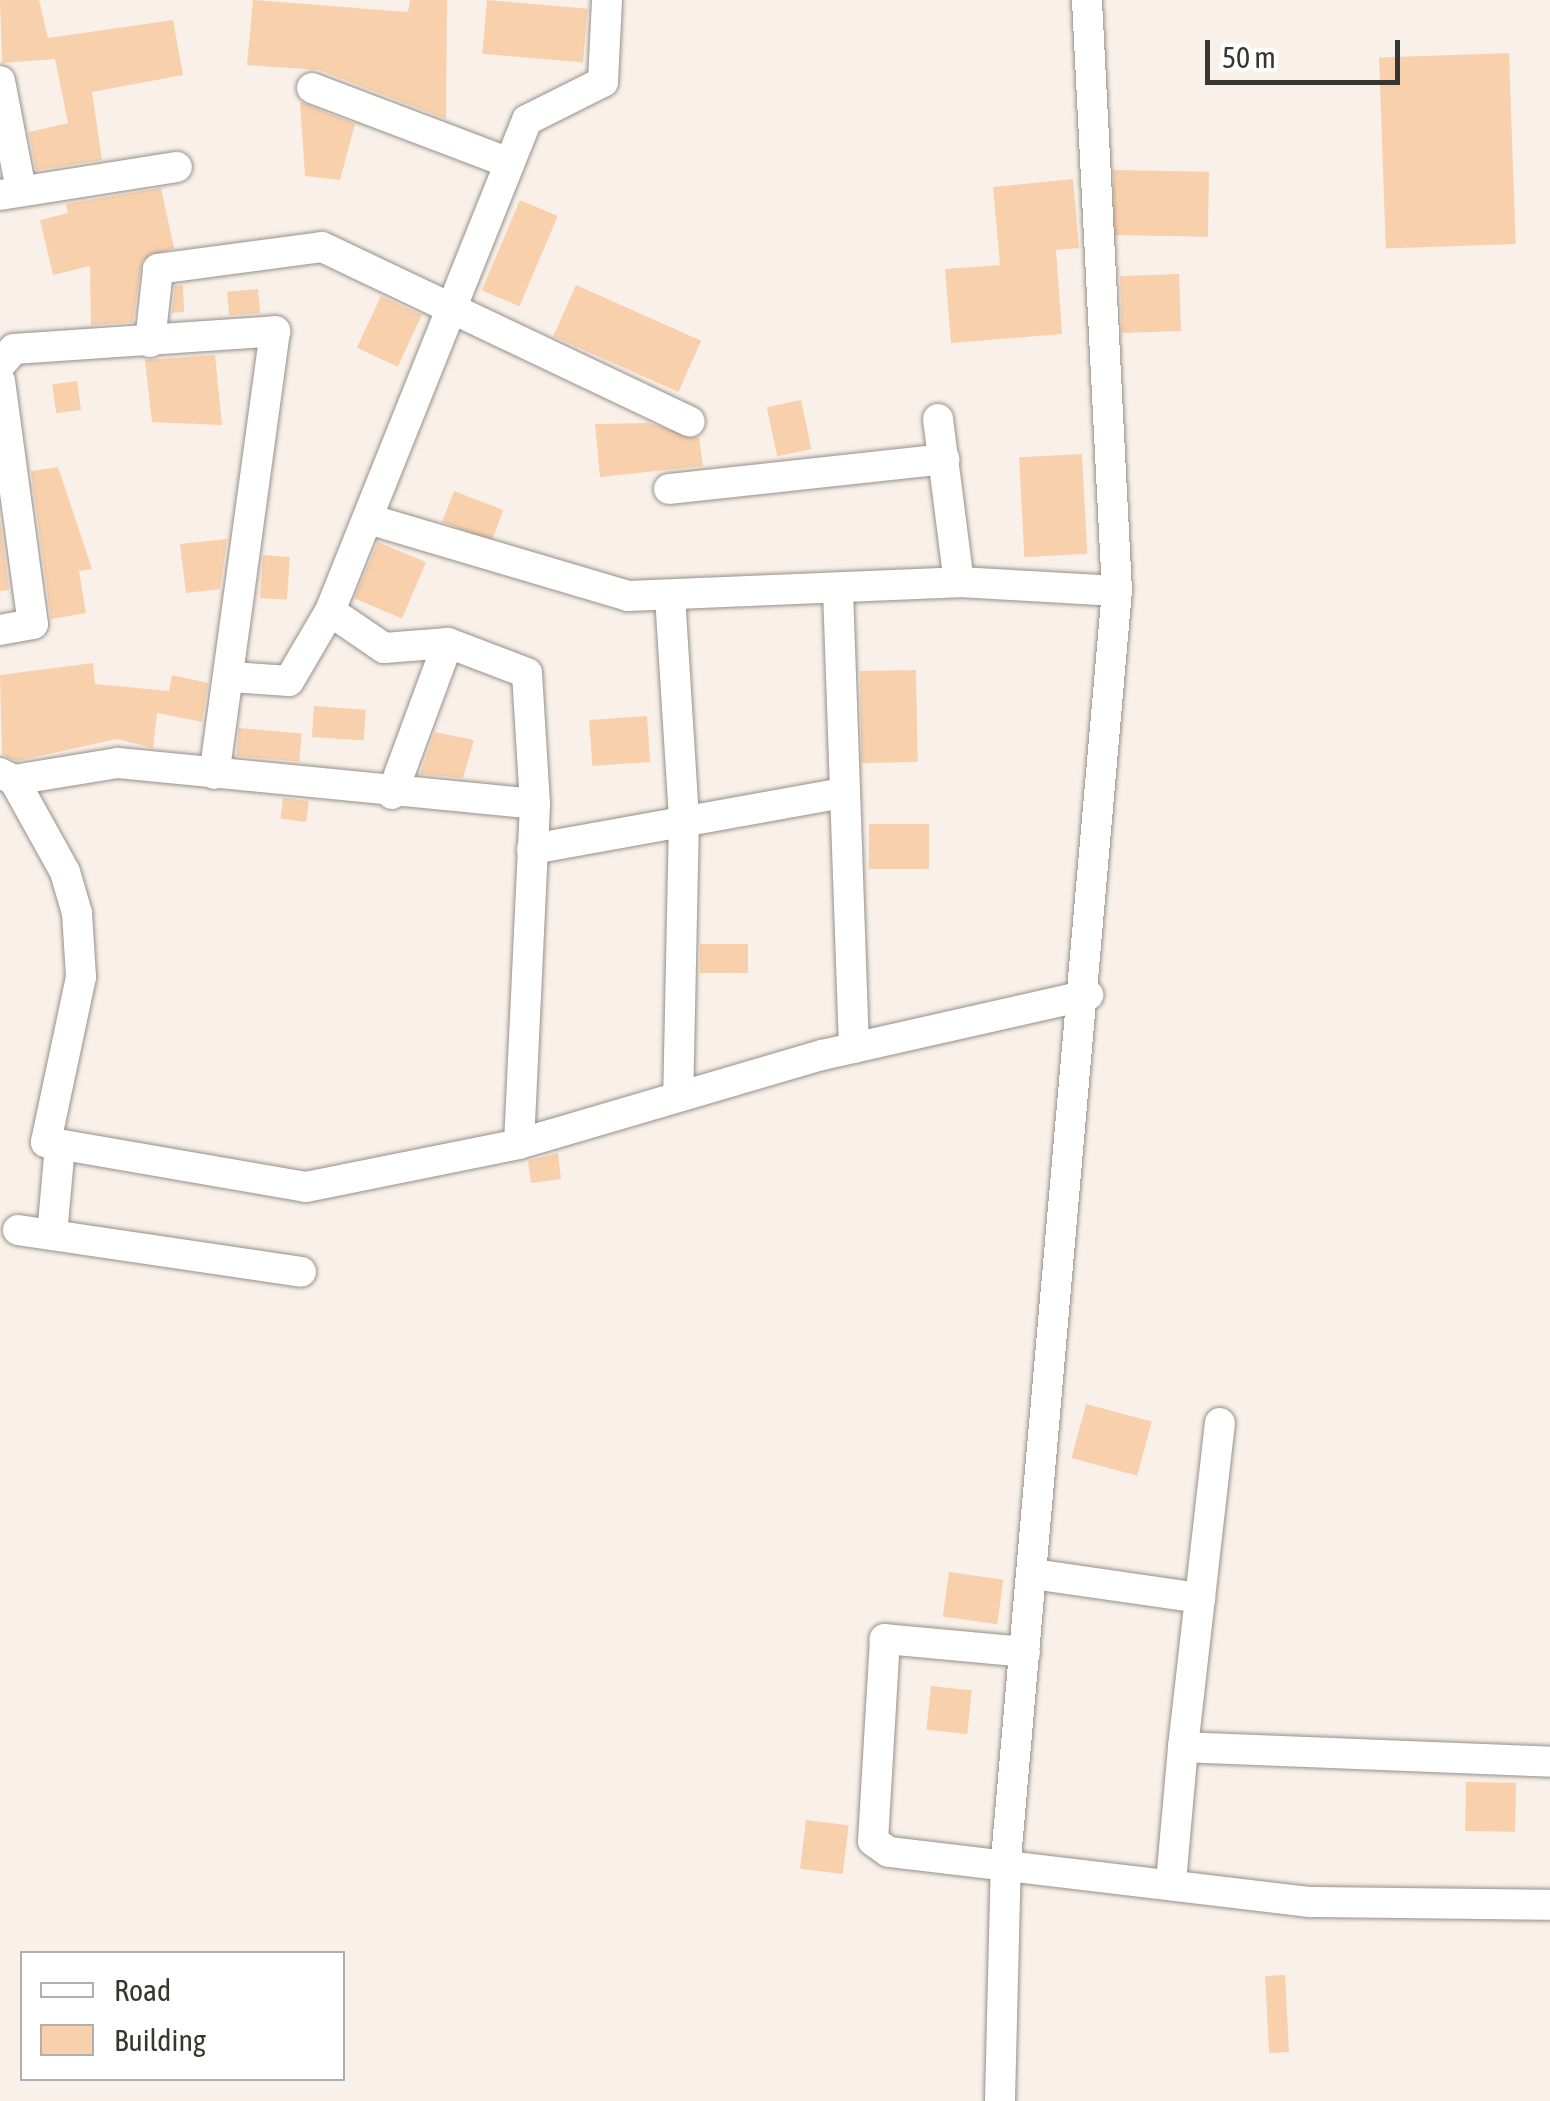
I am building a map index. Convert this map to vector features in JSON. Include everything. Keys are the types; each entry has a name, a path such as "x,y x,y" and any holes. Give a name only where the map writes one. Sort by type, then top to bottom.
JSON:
{"street":[{"path":"232,677 290,680 330,611 527,120 603,82 607,0"},
{"path":"1000,2101 1006,1859 1088,995 1117,592 1087,0"},
{"path":"0,81 10,192 177,167"},
{"path":"312,88 509,163"},
{"path":"150,342 158,269 322,248 454,307 690,422"},
{"path":"0,366 14,349 275,331 232,677 214,774"},
{"path":"0,380 33,624 0,630"},
{"path":"938,419 959,582"},
{"path":"668,490 944,458"},
{"path":"368,519 606,592 670,596 959,582 1117,592"},
{"path":"838,590 839,794 854,1048"},
{"path":"670,596 684,820 678,1094"},
{"path":"330,611 384,648 448,643 528,673 535,804 520,1144"},
{"path":"392,794 448,643"},
{"path":"535,804 392,794 118,763 7,777 77,914 81,977 46,1142 306,1188 520,1144 678,1094 854,1048 1088,995"},
{"path":"532,849 839,794"},
{"path":"52,1235 60,1144"},
{"path":"18,1230 302,1272"},
{"path":"1172,1882 1183,1747 1220,1422"},
{"path":"1033,1574 1200,1598"},
{"path":"1025,1652 885,1639 873,1842 889,1852 1006,1859 1310,1902 1550,1905"},
{"path":"1183,1747 1550,1762"}],"building":[{"path":"0,0 39,0 48,38 173,20 183,75 92,92 102,160 36,170 29,132 68,123 55,59 2,63"},
{"path":"253,0 408,12 410,0 447,0 446,119 319,70 247,65"},
{"path":"487,0 588,9 583,63 482,54"},
{"path":"1509,53 1516,244 1386,248 1379,58"},
{"path":"300,102 355,124 340,180 305,176"},
{"path":"1114,170 1209,172 1208,237 1113,235"},
{"path":"1073,179 1079,248 1056,250 1062,334 951,343 945,269 1000,265 993,187"},
{"path":"161,188 174,248 142,260 133,322 91,325 90,266 53,275 40,220 68,213 66,204"},
{"path":"520,200 558,216 519,306 482,290"},
{"path":"1179,274 1181,331 1122,333 1120,276"},
{"path":"183,285 184,312 172,313 175,286"},
{"path":"576,285 701,341 678,392 553,336"},
{"path":"258,289 260,313 229,316 227,292"},
{"path":"381,296 422,315 398,367 357,348"},
{"path":"215,355 222,425 152,422 145,360"},
{"path":"77,381 81,410 56,413 52,384"},
{"path":"801,400 811,449 777,456 767,407"},
{"path":"648,423 699,438 703,466 600,477 595,424"},
{"path":"1082,454 1087,554 1024,557 1019,457"},
{"path":"58,467 92,569 79,571 86,613 51,619 31,471"},
{"path":"454,491 503,510 492,541 442,522"},
{"path":"0,520 9,590 0,591"},
{"path":"227,539 220,589 186,593 180,544"},
{"path":"378,542 426,562 402,618 354,598"},
{"path":"263,555 290,557 287,600 260,598"},
{"path":"93,663 95,684 169,691 172,675 208,683 202,722 157,713 153,748 117,739 17,761 2,755 0,675"},
{"path":"916,670 918,762 862,763 860,671"},
{"path":"314,706 366,710 364,741 312,737"},
{"path":"647,716 650,762 592,766 589,720"},
{"path":"239,728 302,733 299,761 237,756"},
{"path":"435,732 474,740 463,778 420,774"},
{"path":"283,798 309,801 306,822 280,819"},
{"path":"869,824 929,824 929,869 869,869"},
{"path":"700,944 748,944 748,973 700,973"},
{"path":"558,1153 561,1179 531,1183 528,1161"},
{"path":"1086,1404 1152,1422 1137,1476 1072,1458"},
{"path":"949,1572 1003,1580 997,1624 943,1617"},
{"path":"931,1686 972,1690 967,1734 926,1730"},
{"path":"1466,1782 1516,1783 1515,1832 1465,1831"},
{"path":"806,1820 849,1825 843,1874 800,1869"},
{"path":"1285,1975 1289,2052 1269,2053 1265,1976"}]}
